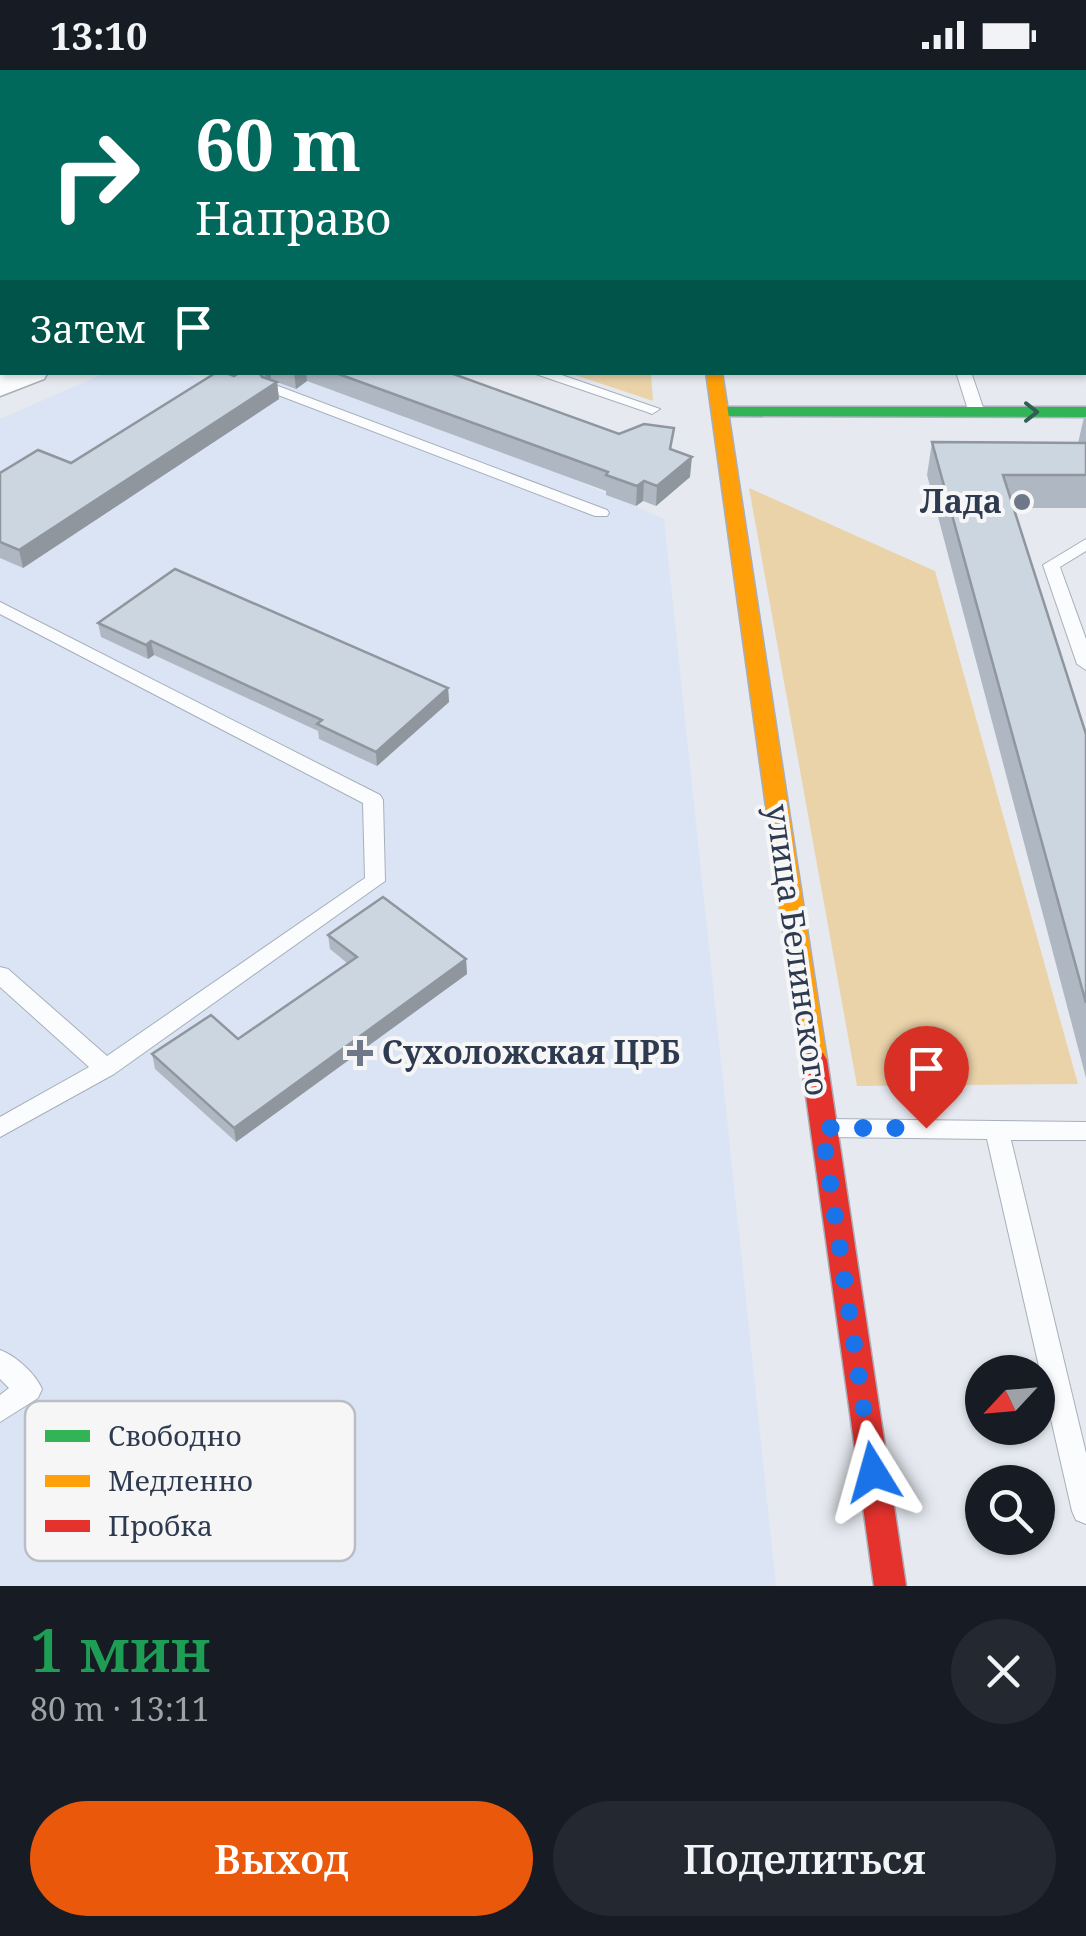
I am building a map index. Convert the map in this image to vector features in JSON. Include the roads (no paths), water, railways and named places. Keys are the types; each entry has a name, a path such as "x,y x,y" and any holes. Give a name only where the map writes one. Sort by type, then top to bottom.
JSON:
{"main road":[{"name":"улица Белинского","path":"715,375 890,1586"},
{"path":"722,412 1086,412"}],"street":[{"path":"0,387 26,375"}],"lane":[{"path":"545,375 652,409"},
{"path":"964,375 976,412"},
{"path":"270,387 601,513"},
{"path":"1086,544 1051,565 1086,664"},
{"path":"0,606 373,800 375,882 106,1068 0,1128"},
{"path":"2,981 106,1068"},
{"path":"822,1128 1086,1131"},
{"path":"996,1128 1086,1511"},
{"path":"0,1362 30,1389 0,1410"}],"place":[{"name":"Лада","path":"1022,502"},
{"name":"Сухоложская ЦРБ","path":"360,1053"}]}
